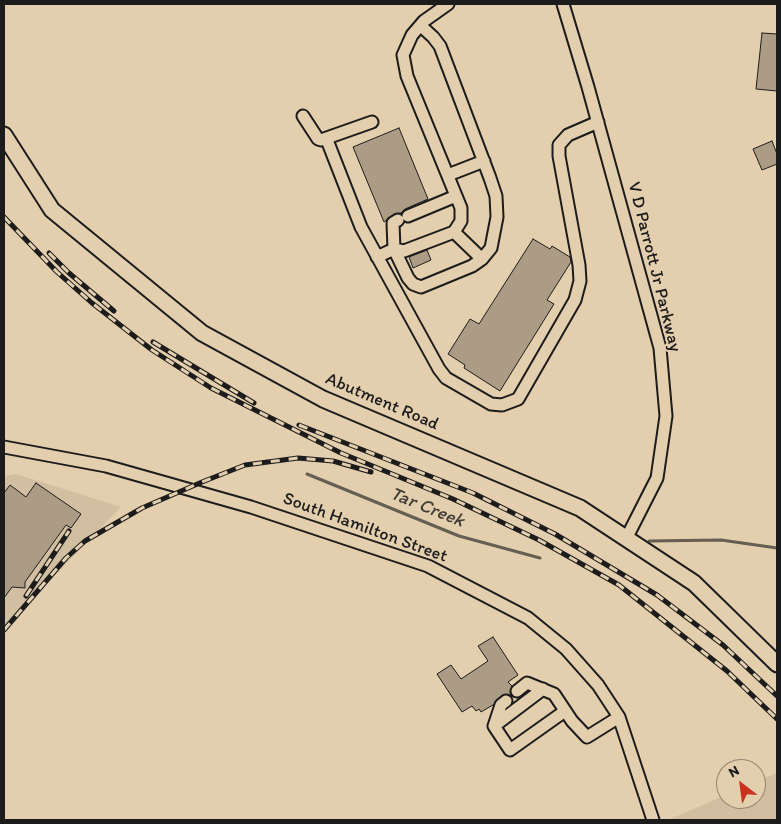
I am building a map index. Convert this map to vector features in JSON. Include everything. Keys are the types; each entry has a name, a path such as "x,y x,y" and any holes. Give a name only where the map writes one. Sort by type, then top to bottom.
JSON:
{"main road":[{"name":"Abutment Road","path":"4,135 52,210 202,333 323,399 580,508 627,537 694,583 777,664"}],"street":[{"path":"377,257 394,249 404,251 454,232 461,221 461,208 404,63 406,46 420,26 448,4"},
{"name":"V D Parrott Jr Parkway","path":"563,4 598,122 660,348 666,416 657,478 627,537"},
{"path":"420,26 434,37 440,46 496,196 497,218 491,248 482,259 472,266 421,287 413,284 408,278 394,249 393,223 456,196"},
{"path":"303,116 318,139 327,140 372,122"},
{"path":"327,140 361,227 428,351 446,378 491,404 502,405 518,398 575,300 580,281 559,145 568,135 598,122"},
{"path":"448,175 484,161"},
{"path":"454,232 482,259"},
{"name":"South Hamilton Street","path":"4,447 106,466 251,506 428,566 528,618 566,649 598,685 619,717 653,820"},
{"path":"517,691 526,683 543,688 554,694 565,711 587,736 619,717"},
{"path":"494,726 543,688"},
{"path":"494,726 502,705 506,701"},
{"path":"494,726 510,750 565,711"}],"shaded area":[{"path":"16,474 121,507 4,628 4,476"},
{"path":"777,773 777,820 668,820 716,799 716,809 766,809 766,778"}],"building":[{"path":"762,33 777,34 777,91 756,89"},
{"path":"399,128 428,199 405,209 401,213 394,214 384,222 353,147"},
{"path":"772,141 777,154 777,164 762,170 753,149"},
{"path":"533,239 550,249 552,246 570,257 571,262 547,300 554,304 500,391 464,368 465,365 448,354 470,319 479,324"},
{"path":"427,250 431,260 413,268 409,257"},
{"path":"36,483 81,514 71,528 66,525 25,582 25,588 12,587 4,598 4,493 10,485 26,497"},
{"path":"493,637 518,675 508,682 512,686 511,696 502,695 493,705 481,712 479,709 476,711 472,706 462,712 437,674 451,665 461,679 488,661 478,646"}],"waterway":[{"name":"Tar Creek","path":"307,474 459,536 540,558"},
{"name":"Tar Creek","path":"649,541 721,540 777,548"}],"railway":[{"path":"4,217 57,272 92,303 152,350 211,388 341,453 453,499 539,540 619,585 727,671 777,719"},
{"path":"49,253 69,273 114,311"},
{"path":"153,342 254,403"},
{"path":"299,425 473,493 555,534 657,595 723,645 777,696"},
{"path":"4,630 66,558 85,541 142,508 202,482 245,465 298,458 333,461 371,472"},
{"path":"26,596 69,531"}]}
